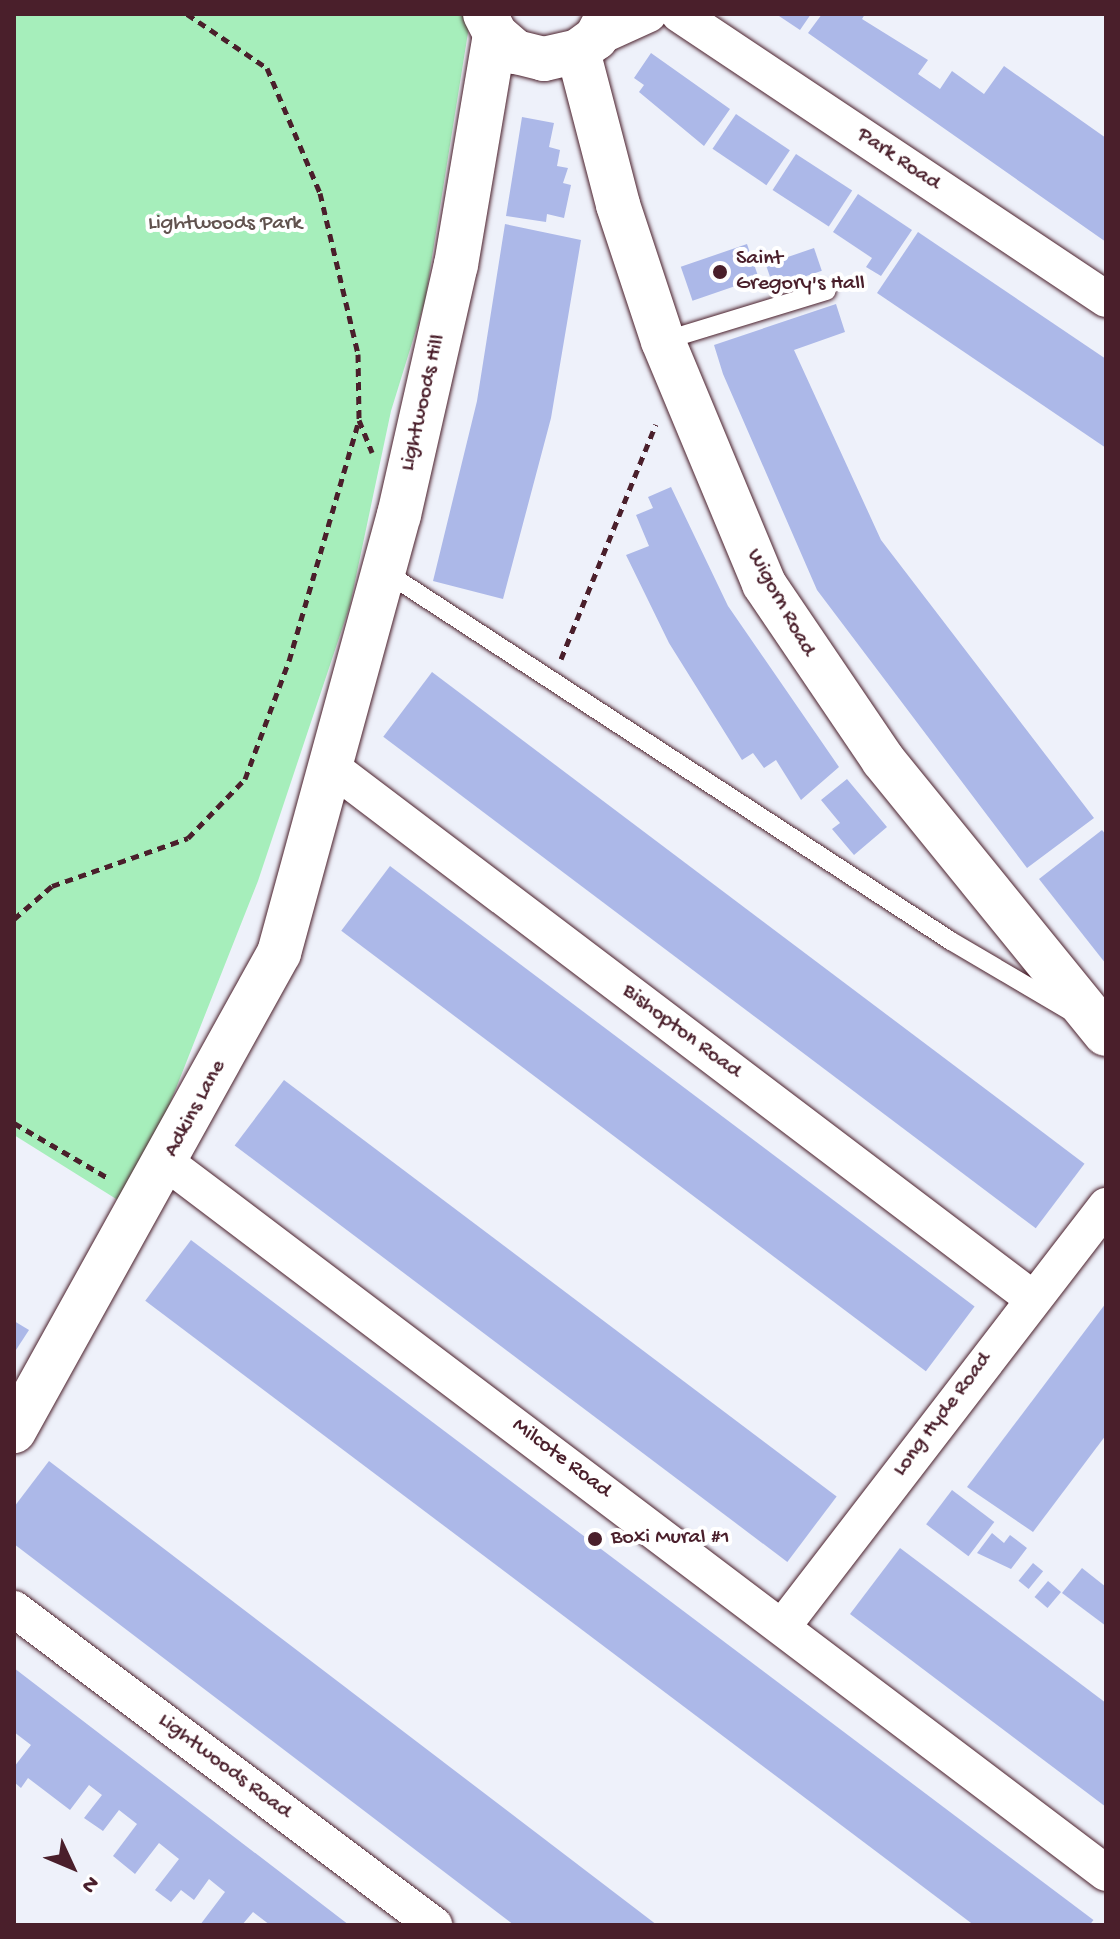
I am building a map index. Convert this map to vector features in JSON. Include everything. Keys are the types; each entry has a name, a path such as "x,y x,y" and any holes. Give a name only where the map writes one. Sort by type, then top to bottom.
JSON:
{"street":[{"name":"Park Road","path":"595,34 650,14 685,18 1106,299"},
{"path":"490,24 516,52 544,59 595,34"},
{"name":"Lightwoods Hill","path":"330,766 384,571 456,265 490,24"},
{"name":"Wigorn Road","path":"595,34 618,205 663,341 764,584 820,673 1104,1032"},
{"name":"Adkins Lane","path":"14,1431 167,1163 279,953 330,766"},
{"name":"Bishopton Road","path":"330,766 1032,1298"},
{"name":"Milcote Road","path":"167,1163 1106,1873"},
{"name":"Long Hyde Road","path":"783,1626 1032,1298 1106,1206"},
{"name":"Lightwoods Road","path":"14,1609 434,1925"}],"lane":[{"path":"663,341 827,291"},
{"path":"384,571 951,941 1104,1032"}],"path":[{"path":"14,919 52,886 188,838 245,779 289,661 359,420 358,354 320,193 267,68 187,14"},
{"path":"552,682 652,427 685,397"},
{"path":"359,420 376,461"},
{"path":"14,1123 145,1200"}],"green space":[{"name":"Lightwoods Park","path":"14,14 471,14 425,301 391,411 350,605 258,881 129,1207 14,1135"}],"building":[{"path":"776,14 811,14 800,30"},
{"path":"822,14 865,14 862,19 928,60 918,74 940,89 952,71 984,94 1004,66 1106,138 1106,242 808,33"},
{"path":"651,53 730,109 704,146 639,92 644,85 634,78"},
{"path":"736,114 790,150 766,185 713,149"},
{"path":"522,117 554,123 549,147 560,150 557,166 568,168 563,183 571,185 564,218 547,214 546,222 506,216"},
{"path":"796,154 852,190 829,227 773,190"},
{"path":"858,194 912,230 881,276 866,267 872,258 833,232"},
{"path":"505,224 581,240 551,418 503,599 433,581 477,401"},
{"path":"918,232 1106,359 1106,448 877,293"},
{"name":"Saint Gregory's Hall","path":"747,244 759,278 693,301 681,267"},
{"path":"814,248 822,271 774,287 766,265"},
{"path":"836,304 845,332 794,350 881,540 1094,818 1027,868 817,590 723,374 714,345"},
{"path":"671,487 728,606 839,767 801,800 776,760 764,768 753,753 742,760 669,643 626,555 649,546 636,515 653,508 648,497"},
{"path":"432,672 1084,1164 1036,1228 383,737"},
{"path":"847,779 887,827 854,855 832,829 840,823 821,800"},
{"path":"1102,830 1106,835 1106,964 1039,879"},
{"path":"390,866 975,1307 926,1371 341,931"},
{"path":"284,1080 837,1496 787,1562 235,1145"},
{"path":"191,1240 1093,1920 1090,1925 974,1925 145,1301"},
{"path":"1106,1303 1106,1435 1033,1532 967,1487"},
{"path":"14,1321 29,1330 14,1353"},
{"path":"49,1461 657,1925 514,1925 14,1544 14,1507"},
{"path":"952,1490 994,1522 968,1556 926,1524"},
{"path":"992,1533 1004,1543 1010,1535 1027,1548 1011,1569 977,1553"},
{"path":"900,1548 1106,1703 1106,1807 850,1614"},
{"path":"1033,1563 1043,1571 1029,1589 1019,1581"},
{"path":"1082,1568 1106,1587 1106,1626 1062,1593"},
{"path":"1048,1581 1061,1592 1048,1608 1035,1597"},
{"path":"14,1668 349,1925 270,1925 253,1912 242,1925 200,1925 225,1892 209,1879 194,1900 181,1890 171,1902 155,1890 179,1859 159,1843 135,1874 113,1856 137,1824 119,1810 103,1831 84,1818 102,1795 89,1785 70,1810 28,1778 21,1788 14,1782 14,1767 31,1745 14,1732"}],"place":[{"name":"Saint Gregory's Hall","path":"720,272"},
{"name":"Boxi Mural #1","path":"595,1539"}]}
